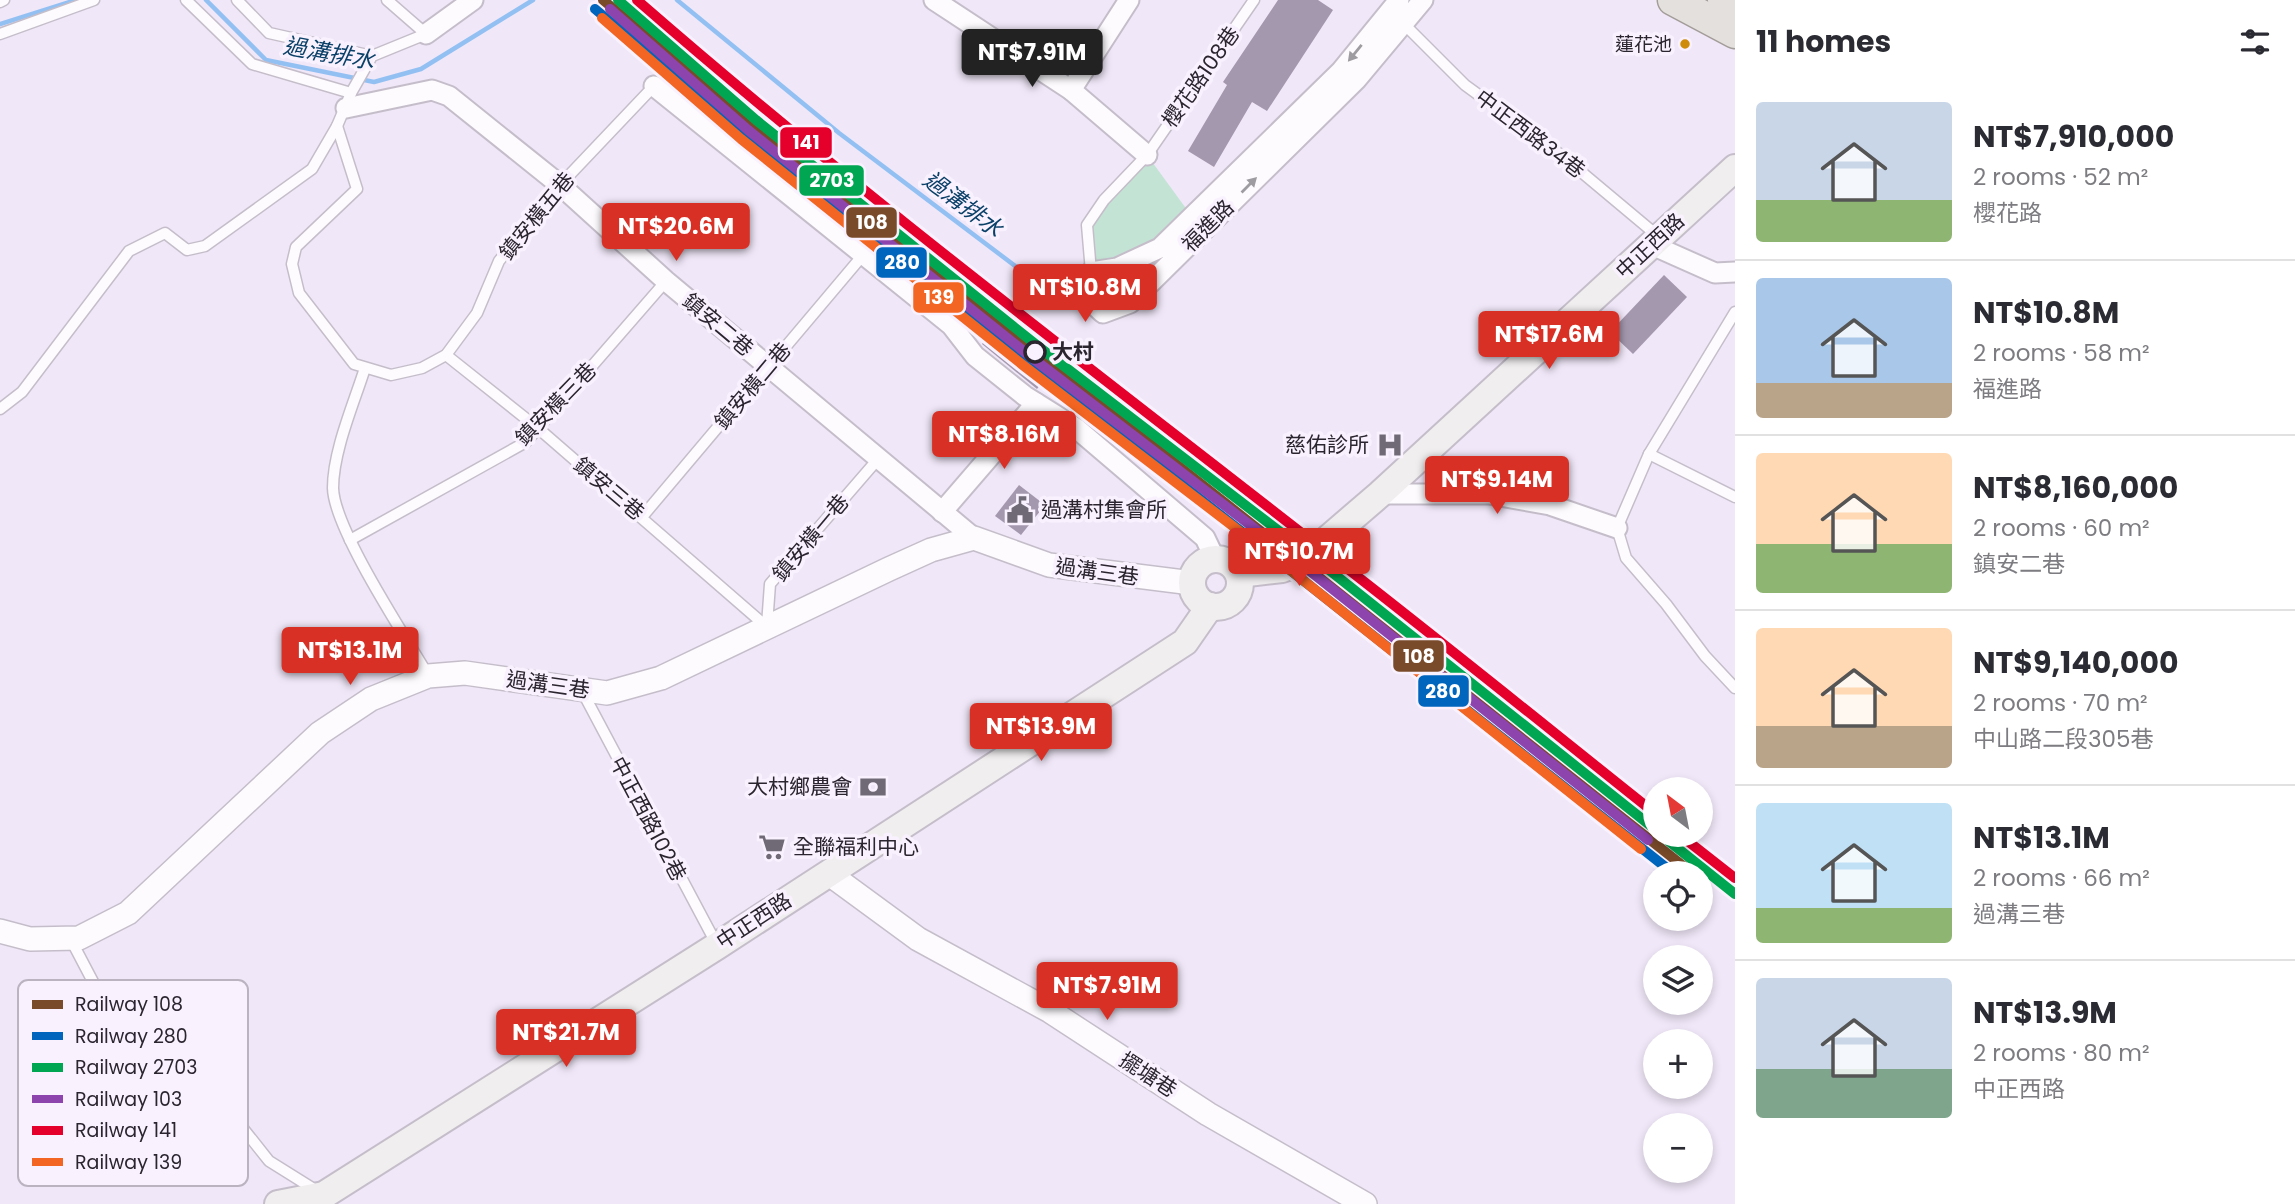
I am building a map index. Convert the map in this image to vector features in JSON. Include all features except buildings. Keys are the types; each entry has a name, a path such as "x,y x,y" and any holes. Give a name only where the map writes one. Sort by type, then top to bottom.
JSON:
{"main road":[{"path":"1673,0 1735,33"},
{"path":"1723,0 1735,6"},
{"name":"中正西路","path":"278,1204 326,1199 1185,642 1210,606 1217,607 1232,601 1240,589 1239,574 1282,569 1301,562 1380,494 1735,168"},
{"path":"1210,606 1197,597 1192,583 1202,564 1215,559 1230,563 1239,574"}],"street":[{"path":"426,34 472,0"},
{"path":"934,0 1071,90 1147,155"},
{"path":"1071,90 1129,0"},
{"name":"福進路","path":"1399,0 1341,71 1160,248 1117,268 1091,272 1088,299 1102,313 1130,303 1357,79 1405,25 1423,0"},
{"path":"654,86 951,325 975,356 1036,403 1076,428 1205,538 1215,559"},
{"name":"鎮安二巷","path":"348,100 432,90 449,96 560,185 666,281 974,538"},
{"path":"1656,241 1715,273 1735,272"},
{"path":"942,512 1036,403"},
{"path":"1380,494 1489,494 1550,505 1617,528"},
{"name":"過溝三巷","path":"0,931 30,939 79,938 128,913 320,733 371,699 428,676 466,673 607,693 661,678 920,555 974,538 1049,565 1192,583"},
{"name":"擺塘巷","path":"828,873 918,939 1050,1011 1208,1114 1365,1204"}],"lane":[{"path":"0,34 94,0"},
{"path":"187,0 252,64 348,100"},
{"path":"237,0 269,33 372,57 426,34 387,0"},
{"name":"櫻花路108巷","path":"1091,272 1087,225 1104,200 1147,155 1254,0"},
{"name":"中正西路34巷","path":"1405,25 1465,85 1561,155 1656,241"},
{"path":"0,409 22,392 129,251 164,233 187,250 205,246 312,169 372,57"},
{"name":"鎮安橫五巷","path":"365,368 391,375 422,368 446,355 477,313 499,261 560,185 654,86"},
{"path":"337,126 357,189 296,247 292,264 299,293 354,364 365,368 342,440 333,489 350,540 428,676"},
{"name":"鎮安橫二巷","path":"642,517 863,255"},
{"name":"鎮安橫三巷","path":"350,540 526,442 666,281"},
{"path":"1735,312 1649,454 1617,528 1626,558 1666,604 1705,656 1735,688"},
{"name":"鎮安三巷","path":"446,355 539,429 767,628"},
{"path":"1649,454 1735,497"},
{"name":"鎮安橫一巷","path":"767,628 770,584 878,459"},
{"name":"中正西路102巷","path":"582,691 717,946"},
{"path":"70,938 92,980"},
{"path":"248,1134 270,1161 326,1199"}],"green space":[{"path":"1147,155 1193,218 1117,268 1091,272 1087,225"}],"waterway":[{"name":"過溝排水","path":"0,24 76,0"},
{"name":"過溝排水","path":"206,0 266,60 374,82 421,69 533,0"},
{"name":"過溝排水","path":"677,0 839,133 1043,287 1082,297"}],"rail line":[{"name":"108","path":"603,0 862,215 1677,861"},
{"name":"2703","path":"618,0 756,120 1039,347 1309,554 1643,820"},
{"name":"141","path":"637,0 803,141 888,209 1643,804"},
{"name":"280","path":"595,9 854,225 1658,861"},
{"name":"103","path":"610,9 748,130 1031,357 1301,564 1643,836"},
{"name":"139","path":"602,18 741,139 1024,366 1294,573 1641,849"},
{"name":"2703","path":"1676,847 1735,894"},
{"name":"141","path":"1695,847 1735,878"}],"place":[{"name":"蓮花池","path":"1685,44"},
{"name":"大村","path":"1035,352"},
{"name":"慈佑診所","path":"1390,445"},
{"name":"過溝村集會所","path":"1020,510"},
{"name":"大村鄉農會","path":"873,787"},
{"name":"全聯福利中心","path":"772,847"}]}
